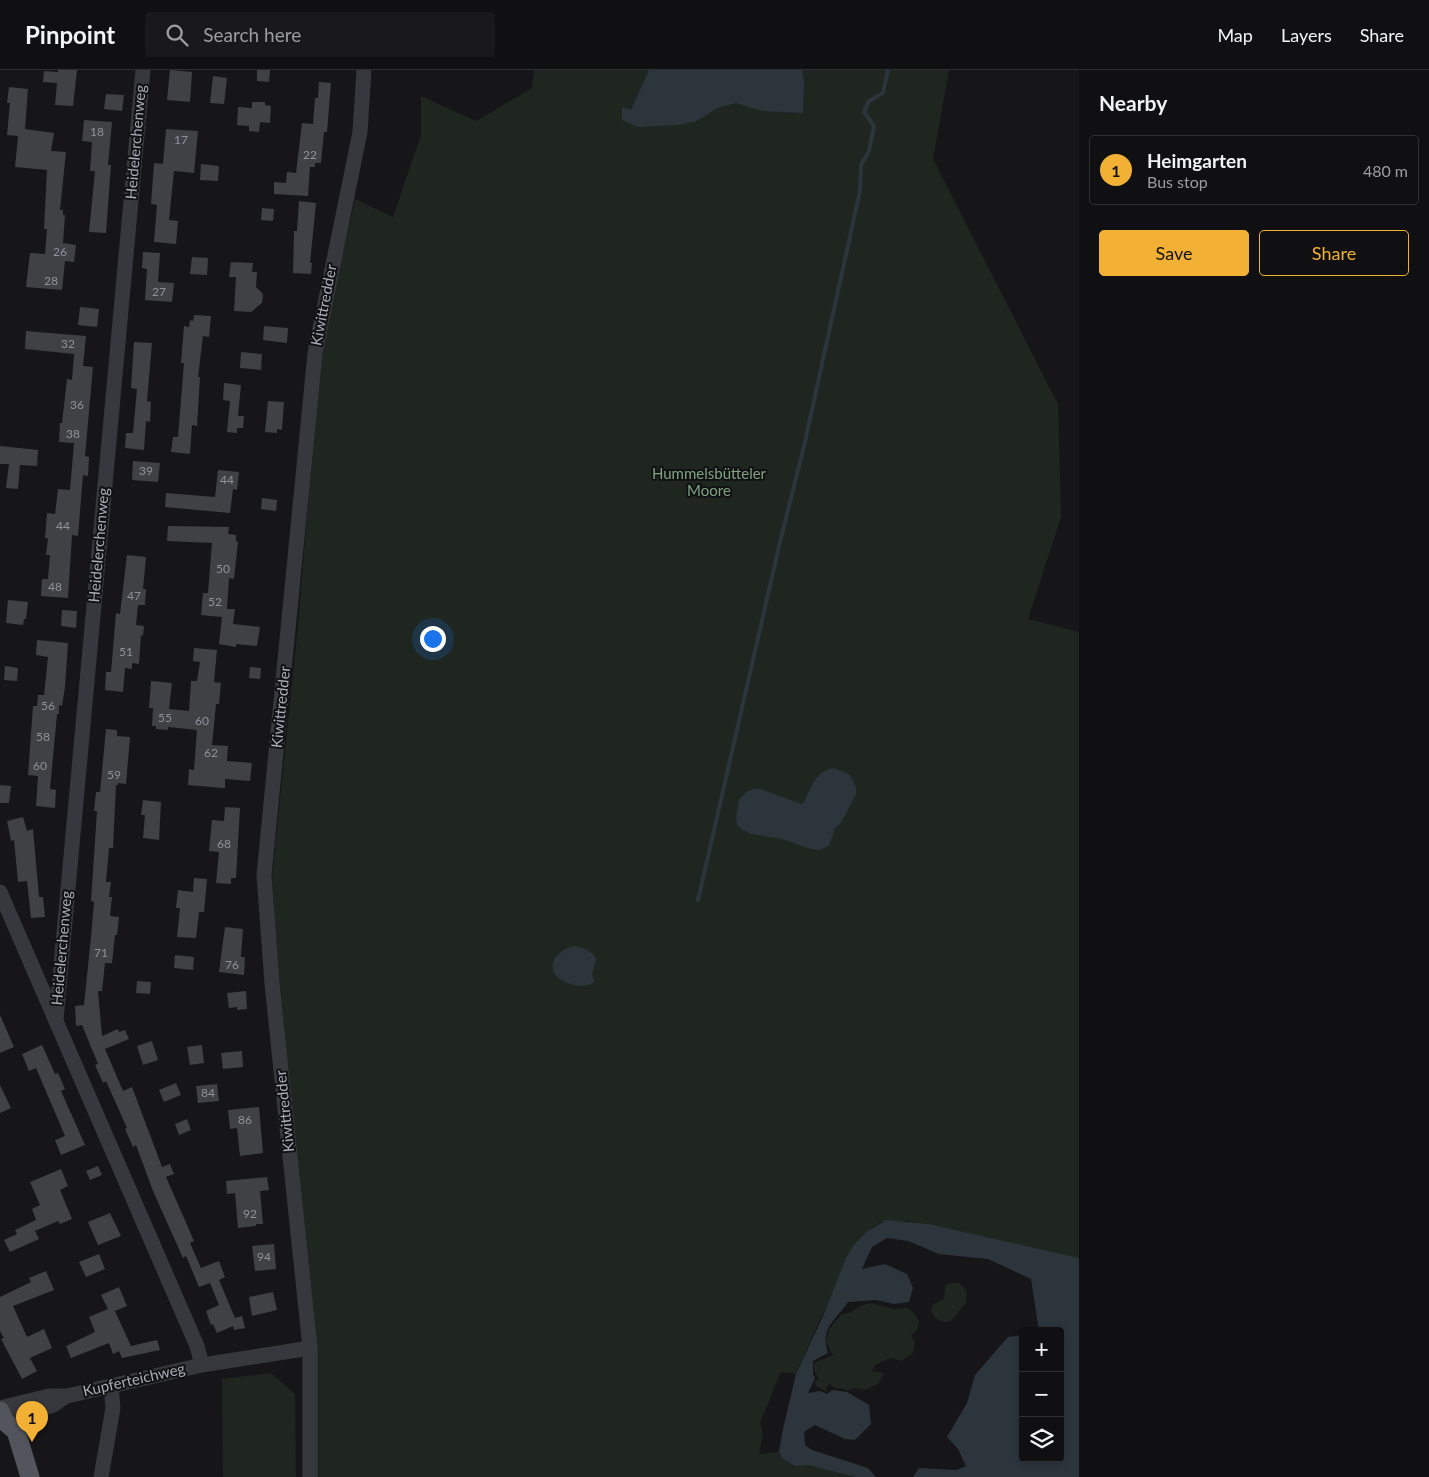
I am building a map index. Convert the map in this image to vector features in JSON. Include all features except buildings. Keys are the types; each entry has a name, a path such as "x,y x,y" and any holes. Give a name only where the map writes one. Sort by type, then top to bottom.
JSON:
{"main road":[{"path":"1,1413 3,1433 19,1477"},
{"path":"1,1413 16,1431 30,1477"}],"street":[{"name":"Heidelerchenweg","path":"56,1020 143,70"},
{"name":"Kiwittredder","path":"310,1477 310,1348 272,984 264,874 314,353 360,132 364,70"},
{"path":"0,892 193,1337 202,1365 310,1348"},
{"name":"Kupferteichweg","path":"1,1413 53,1404 66,1396 202,1365"},
{"path":"101,1477 108,1446 113,1408 111,1386"}],"green space":[{"name":"Hummelsbütteler Moore","path":"534,70 949,70 933,159 1058,404 1061,517 1028,619 1079,632 1079,1256 1078,1258 909,1221 881,1222 866,1232 818,1324 796,1374 781,1372 760,1423 763,1434 759,1454 779,1452 783,1459 795,1466 808,1465 855,1477 316,1477 275,948 272,876 298,626 320,355 355,199 393,217 421,135 421,96 476,121 532,88"},
{"path":"949,1283 960,1283 967,1292 966,1303 951,1321 944,1322 935,1318 931,1311 933,1304 944,1299 945,1287"},
{"path":"871,1303 894,1309 907,1308 911,1310 919,1321 917,1330 911,1335 915,1343 913,1353 902,1361 890,1358 875,1365 872,1371 884,1373 878,1384 864,1390 854,1388 847,1391 830,1384 826,1386 827,1392 816,1386 815,1382 819,1379 814,1371 814,1363 833,1355 826,1342 829,1329 842,1314 849,1313 860,1306"},
{"path":"271,1373 295,1394 296,1477 223,1477 222,1379"}],"shaded area":[{"path":"649,70 802,70 804,84 803,113 762,111 736,103 717,108 695,122 638,127 622,120 622,107 631,110"},
{"path":"834,768 850,775 856,787 856,794 841,823 835,828 829,846 819,850 811,849 782,839 751,834 737,825 736,817 739,800 746,792 753,789 761,789 801,804 804,802 818,776 828,769"},
{"path":"574,946 590,951 596,959 592,974 594,981 586,986 574,985 563,981 558,978 553,969 554,960 557,956"},
{"path":"886,1220 928,1224 1079,1258 1079,1477 913,1477 919,1468 956,1470 966,1466 958,1449 947,1437 967,1403 975,1375 1008,1337 1019,1336 1019,1462 1064,1462 1064,1327 1038,1327 1031,1279 988,1259 939,1254 908,1241 887,1238 872,1247 862,1269 885,1264 907,1274 913,1288 909,1302 894,1304 876,1300 848,1302 833,1320 827,1331 826,1344 828,1353 813,1361 813,1374 815,1378 808,1393 820,1391 827,1394 832,1390 847,1392 869,1405 871,1424 855,1440 845,1439 815,1425 804,1432 805,1445 812,1450 868,1468 876,1477 855,1477 808,1465 795,1466 783,1459 779,1452 796,1374 824,1314 846,1258 853,1246 866,1232"}],"waterway":[{"path":"698,900 780,542 804,446 860,191 861,165 869,151 874,126 864,112 869,101 883,93 888,70"}],"place":[{"name":"Heimgarten","path":"32,1442"}]}
